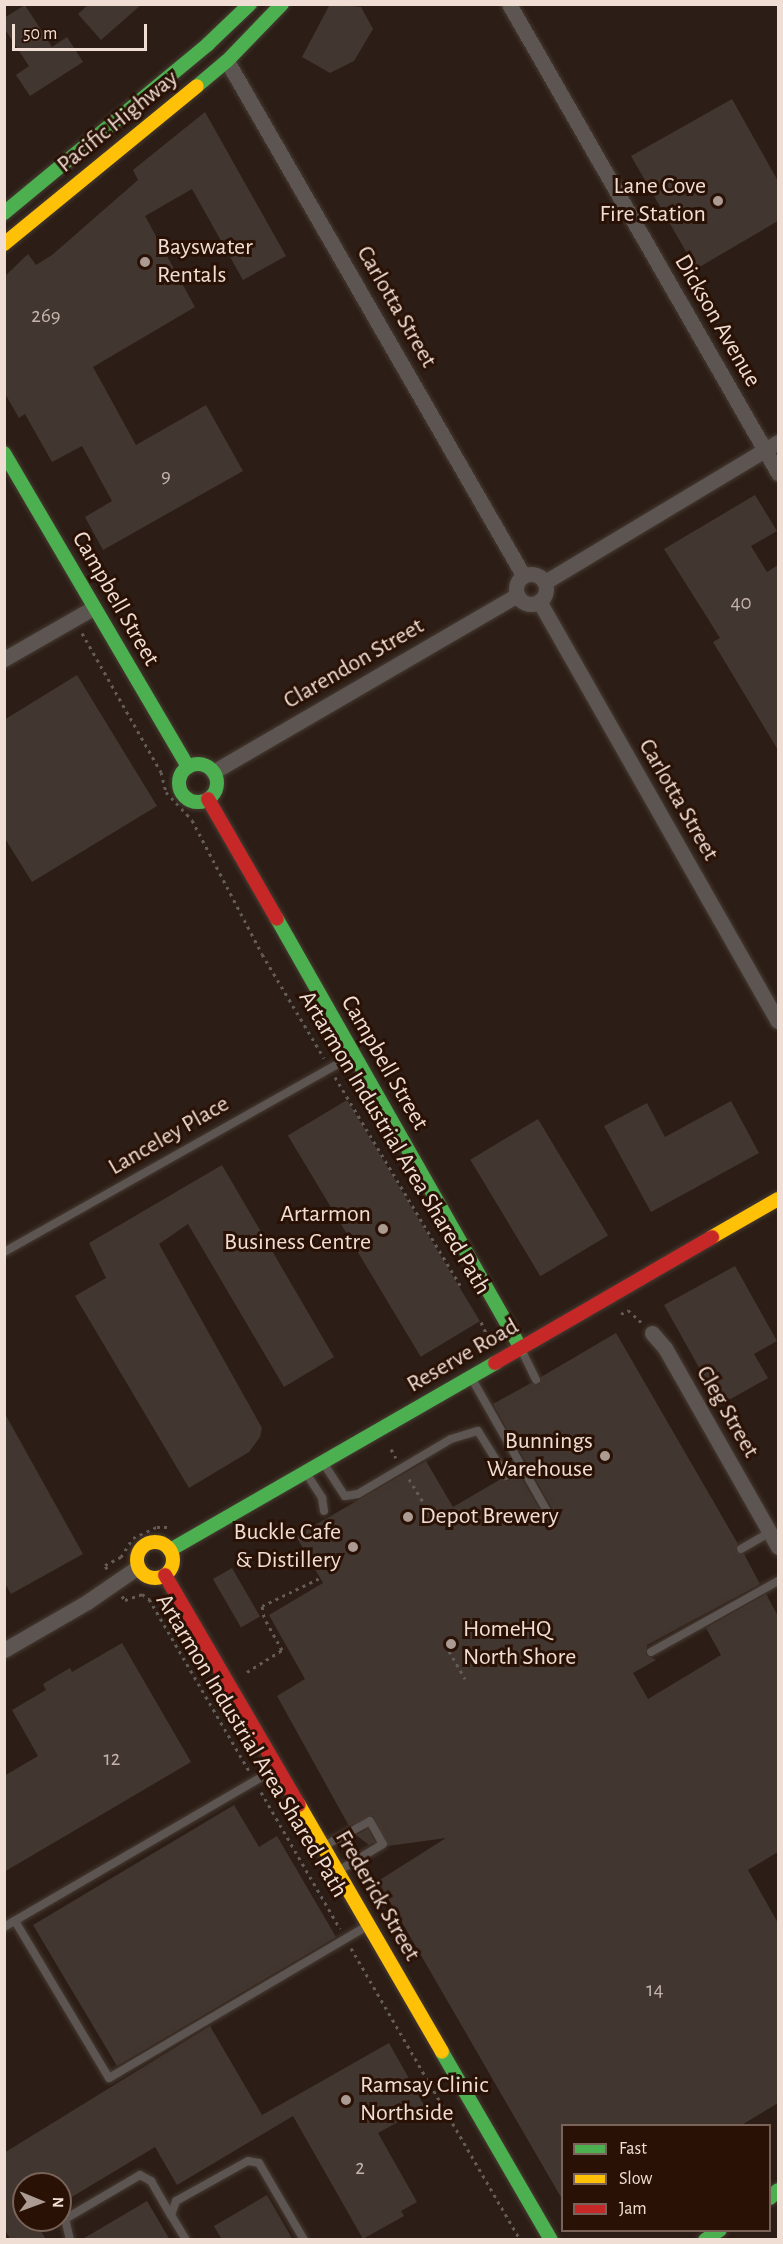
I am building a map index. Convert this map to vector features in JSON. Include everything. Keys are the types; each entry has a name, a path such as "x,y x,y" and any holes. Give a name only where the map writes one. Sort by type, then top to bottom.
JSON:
{"street":[{"name":"Pacific Highway","path":"4,213 208,44 250,4"},
{"name":"Pacific Highway","path":"4,244 227,61 282,4"},
{"name":"Dickson Avenue","path":"509,4 778,473"},
{"name":"Carlotta Street","path":"227,61 523,575"},
{"path":"545,582 778,442"},
{"name":"Campbell Street","path":"4,453 188,767"},
{"path":"533,573 545,582 546,593 539,602 529,604 517,595 516,584 523,575 533,573"},
{"name":"Clarendon Street","path":"213,772 517,595"},
{"name":"Carlotta Street","path":"539,602 778,1021"},
{"path":"4,659 93,608"},
{"path":"199,764 213,772 217,784 207,799 195,801 181,790 180,777 188,767 199,764"},
{"name":"Campbell Street","path":"207,799 521,1349"},
{"name":"Reserve Road","path":"170,1550 778,1199"},
{"name":"Cleg Street","path":"652,1332 665,1348 778,1546"},
{"path":"160,1543 170,1550 172,1566 165,1575 147,1576 138,1567 137,1556 144,1546 160,1543"},
{"path":"4,1650 138,1567"},
{"name":"Frederick Street","path":"165,1575 551,2240"}],"lane":[{"name":"Lanceley Place","path":"4,1252 353,1055"},
{"path":"521,1349 536,1380"},
{"path":"471,1378 547,1511"},
{"path":"323,1462 345,1496 358,1494 452,1439 478,1431 506,1476"},
{"path":"306,1473 322,1498 324,1511"},
{"path":"741,1549 770,1532"},
{"path":"651,1652 778,1581"},
{"path":"4,1927 278,1768"},
{"path":"323,1847 370,1821 383,1844 337,1872"},
{"path":"15,1921 109,2078 368,1925"},
{"path":"171,2215 176,2201 248,2161 259,2163 304,2240"},
{"path":"70,2240 65,2219 140,2175 151,2181 186,2240"}],"path":[{"name":"Artarmon Industrial Area Shared Path","path":"74,619 161,772 165,792 192,820 262,954 461,1286"},
{"name":"Artarmon Industrial Area Shared Path","path":"476,1313 491,1345 482,1350"},
{"path":"391,1449 433,1518"},
{"path":"115,1583 105,1565 120,1557 133,1538 157,1527 179,1523"},
{"path":"247,1672 282,1650 264,1617 262,1606 320,1578"},
{"name":"Artarmon Industrial Area Shared Path","path":"115,1583 125,1600 142,1594 149,1599 520,2240"},
{"path":"449,1651 465,1679"}],"building":[{"path":"89,4 142,4 101,40 78,14"},
{"path":"330,4 361,7 373,29 354,61 330,73 302,57"},
{"path":"25,5 52,47 67,37 83,62 30,96 16,75 29,66 4,28 4,18"},
{"name":"Lane Cove Fire Station","path":"732,99 778,181 778,221 696,269 631,156"},
{"path":"205,112 286,256 243,280 192,189 145,216 195,307 93,367 136,445 206,405 243,471 103,550 85,517 112,501 82,446 52,462 25,414 19,418 4,392 4,277 28,254 36,265 52,255 138,180 133,170"},
{"path":"755,495 777,531 751,546 767,572 778,565 778,750 713,642 720,638 664,549"},
{"path":"77,675 157,806 32,882 4,837 4,720"},
{"name":"Artarmon Business Centre","path":"347,1100 480,1321 421,1357 288,1136"},
{"path":"731,1101 759,1153 651,1212 604,1126 647,1103 665,1137"},
{"path":"538,1119 608,1236 540,1276 470,1160"},
{"path":"222,1165 334,1357 284,1387 188,1224 159,1244 262,1428 260,1437 249,1452 189,1488 75,1296 106,1278 89,1243"},
{"path":"735,1266 777,1341 754,1354 768,1378 720,1405 664,1305"},
{"path":"616,1333 738,1544 736,1551 744,1554 760,1584 647,1645 646,1655 656,1660 633,1673 648,1699 721,1655 706,1628 766,1594 778,1616 778,1852 748,1870 778,1923 778,2103 743,2124 561,2124 561,2197 378,1881 446,1838 388,1846 373,1816 349,1826 277,1696 305,1679 269,1615 323,1583 296,1536 426,1461 453,1507 501,1479 509,1481 517,1470 542,1514 550,1516 552,1508 493,1404 531,1383 539,1385 541,1377"},
{"path":"4,1412 83,1554 11,1594 4,1582"},
{"path":"232,1568 260,1616 241,1627 213,1579"},
{"path":"122,1643 191,1762 4,1872 4,1776 38,1756 12,1710 46,1690 43,1684 70,1668 72,1672"},
{"path":"234,1805 259,1847 277,1836 336,1937 117,2066 33,1925"},
{"path":"368,1829 375,1842 369,1845 356,1835"},
{"path":"210,2026 262,2115 389,2043 425,2107 378,2133 417,2202 401,2211 404,2216 363,2239 293,2116 177,2185 155,2147 72,2197 72,2172 12,2172 12,2232 42,2232 46,2240 11,2240 4,2229 4,2153"},
{"path":"267,2195 293,2240 222,2240 214,2226"},
{"path":"147,2201 170,2240 81,2240"}],"traffic: fast":[{"path":"4,213 208,44 250,4"},
{"path":"197,86 227,61 282,4"},
{"path":"4,453 188,767"},
{"path":"198,764 211,770 217,783 211,796 198,802 185,796 179,783 185,770 198,764"},
{"path":"277,919 521,1349"},
{"path":"170,1550 495,1363"},
{"path":"442,2052 551,2240"},
{"path":"771,2197 778,2190"},
{"path":"705,2240 717,2232"}],"traffic: slow":[{"path":"4,244 197,86"},
{"path":"712,1237 778,1199"},
{"path":"155,1542 168,1547 173,1560 168,1573 155,1578 142,1573 137,1560 142,1547 155,1542"},
{"path":"299,1805 442,2052"}],"traffic: jam":[{"path":"208,799 277,919"},
{"path":"495,1363 712,1237"},
{"path":"165,1575 299,1805"}],"place":[{"name":"Lane Cove Fire Station","path":"718,201"},
{"name":"Bayswater Rentals","path":"145,262"},
{"name":"Artarmon Business Centre","path":"383,1229"},
{"name":"Bunnings Warehouse","path":"605,1456"},
{"name":"Depot Brewery","path":"408,1517"},
{"name":"Buckle Cafe & Distillery","path":"353,1547"},
{"name":"HomeHQ North Shore","path":"451,1644"},
{"name":"Ramsay Clinic Northside","path":"346,2100"}]}
